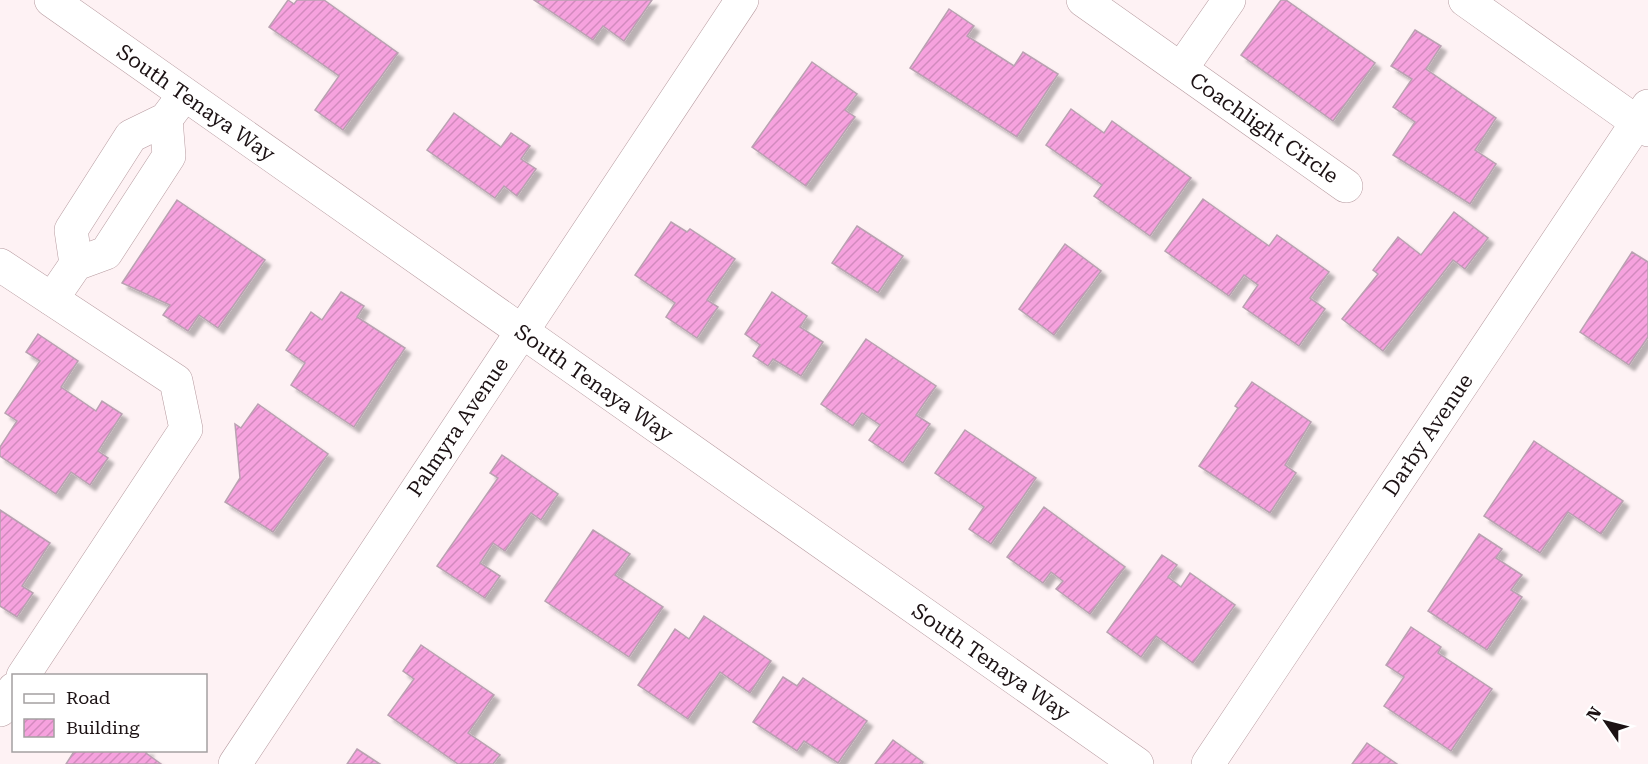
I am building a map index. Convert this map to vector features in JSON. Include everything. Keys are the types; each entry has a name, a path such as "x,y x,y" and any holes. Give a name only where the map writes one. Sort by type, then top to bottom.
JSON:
{"street":[{"name":"South Tenaya Way","path":"51,0 175,107 521,332 1137,764"},
{"name":"Palmyra Avenue","path":"235,764 742,0"},
{"name":"Coachlight Circle","path":"1083,0 1346,186"},
{"name":"Coachlight Circle","path":"1181,69 1229,0"},
{"path":"1465,0 1644,119"},
{"path":"76,264 70,230 131,136 175,107"},
{"path":"52,299 76,264 106,253 169,156 175,107"},
{"name":"Darby Avenue","path":"1208,764 1644,119"},
{"path":"96,189 133,212"},
{"path":"0,265 176,381 186,429 24,674"},
{"path":"0,710 12,692"}],"building":[{"path":"288,0 294,4 297,0 324,0 398,53 343,130 315,110 339,76 269,27"},
{"path":"534,0 652,0 624,41 603,26 593,40"},
{"path":"1281,0 1286,0 1375,63 1333,121 1241,55"},
{"path":"949,9 974,26 967,36 1014,66 1023,52 1058,74 1017,137 910,68"},
{"path":"1415,30 1441,46 1426,69 1496,118 1475,150 1496,164 1470,204 1393,155 1415,122 1393,107 1412,79 1391,66"},
{"path":"812,62 857,94 845,110 855,117 806,186 752,147"},
{"path":"1071,109 1104,133 1112,121 1191,178 1150,236 1094,196 1102,185 1046,145"},
{"path":"454,113 501,147 511,133 530,146 521,159 536,169 517,196 504,186 495,198 427,150"},
{"path":"1203,199 1269,246 1277,235 1329,272 1310,298 1325,309 1299,346 1243,307 1258,285 1244,275 1229,296 1165,251"},
{"path":"177,200 265,260 218,328 199,315 188,331 163,315 170,305 122,283"},
{"path":"1454,212 1488,238 1465,269 1453,260 1383,351 1342,319 1378,274 1373,270 1398,237 1421,255"},
{"path":"671,222 687,232 690,229 735,259 707,300 718,307 697,338 666,317 675,303 635,275"},
{"path":"857,226 903,256 878,293 832,263"},
{"path":"1065,244 1101,271 1054,335 1019,309"},
{"path":"1632,252 1648,262 1648,337 1629,365 1580,332"},
{"path":"341,292 364,306 357,317 405,348 354,427 291,385 305,363 286,350 311,312 322,320"},
{"path":"772,292 807,316 800,327 823,342 801,376 773,359 768,366 753,356 760,345 745,334"},
{"path":"38,334 78,361 61,387 96,411 102,401 122,414 98,451 108,458 90,485 71,472 56,494 0,456 0,447 17,421 5,413 40,361 26,352"},
{"path":"866,339 936,386 916,415 930,424 903,463 869,440 880,425 862,413 853,426 821,404"},
{"path":"1252,382 1311,422 1285,465 1296,473 1270,513 1199,466 1238,408 1235,406"},
{"path":"258,404 328,454 273,532 225,502 240,478 235,424 241,428"},
{"path":"965,430 1036,478 991,544 969,529 984,507 935,473"},
{"path":"1534,441 1623,501 1601,534 1568,512 1540,553 1484,516"},
{"path":"502,455 558,494 541,520 531,513 505,551 493,543 480,563 500,576 485,598 437,566 498,478 490,473"},
{"path":"1044,507 1125,567 1090,614 1056,589 1063,581 1051,572 1043,583 1007,557"},
{"path":"0,510 50,543 22,586 33,593 17,617 0,606"},
{"path":"593,530 630,554 615,575 663,607 629,657 545,601"},
{"path":"1479,534 1502,549 1496,558 1522,575 1511,590 1522,597 1487,650 1428,611"},
{"path":"1162,555 1177,565 1168,577 1181,587 1190,573 1235,605 1193,663 1156,636 1141,657 1107,632"},
{"path":"704,616 771,661 750,693 720,672 688,719 638,685 675,629 689,639"},
{"path":"1411,627 1441,647 1438,653 1492,689 1451,751 1384,706 1404,677 1386,665"},
{"path":"421,645 494,695 468,733 500,755 493,764 458,764 388,715 414,679 403,671"},
{"path":"783,677 797,686 803,678 867,721 838,763 804,741 797,751 753,722"},
{"path":"893,740 923,762 922,764 875,764"},
{"path":"1367,743 1397,764 1352,764"},
{"path":"357,749 380,764 347,764"},
{"path":"74,752 147,752 161,764 66,764"}]}
